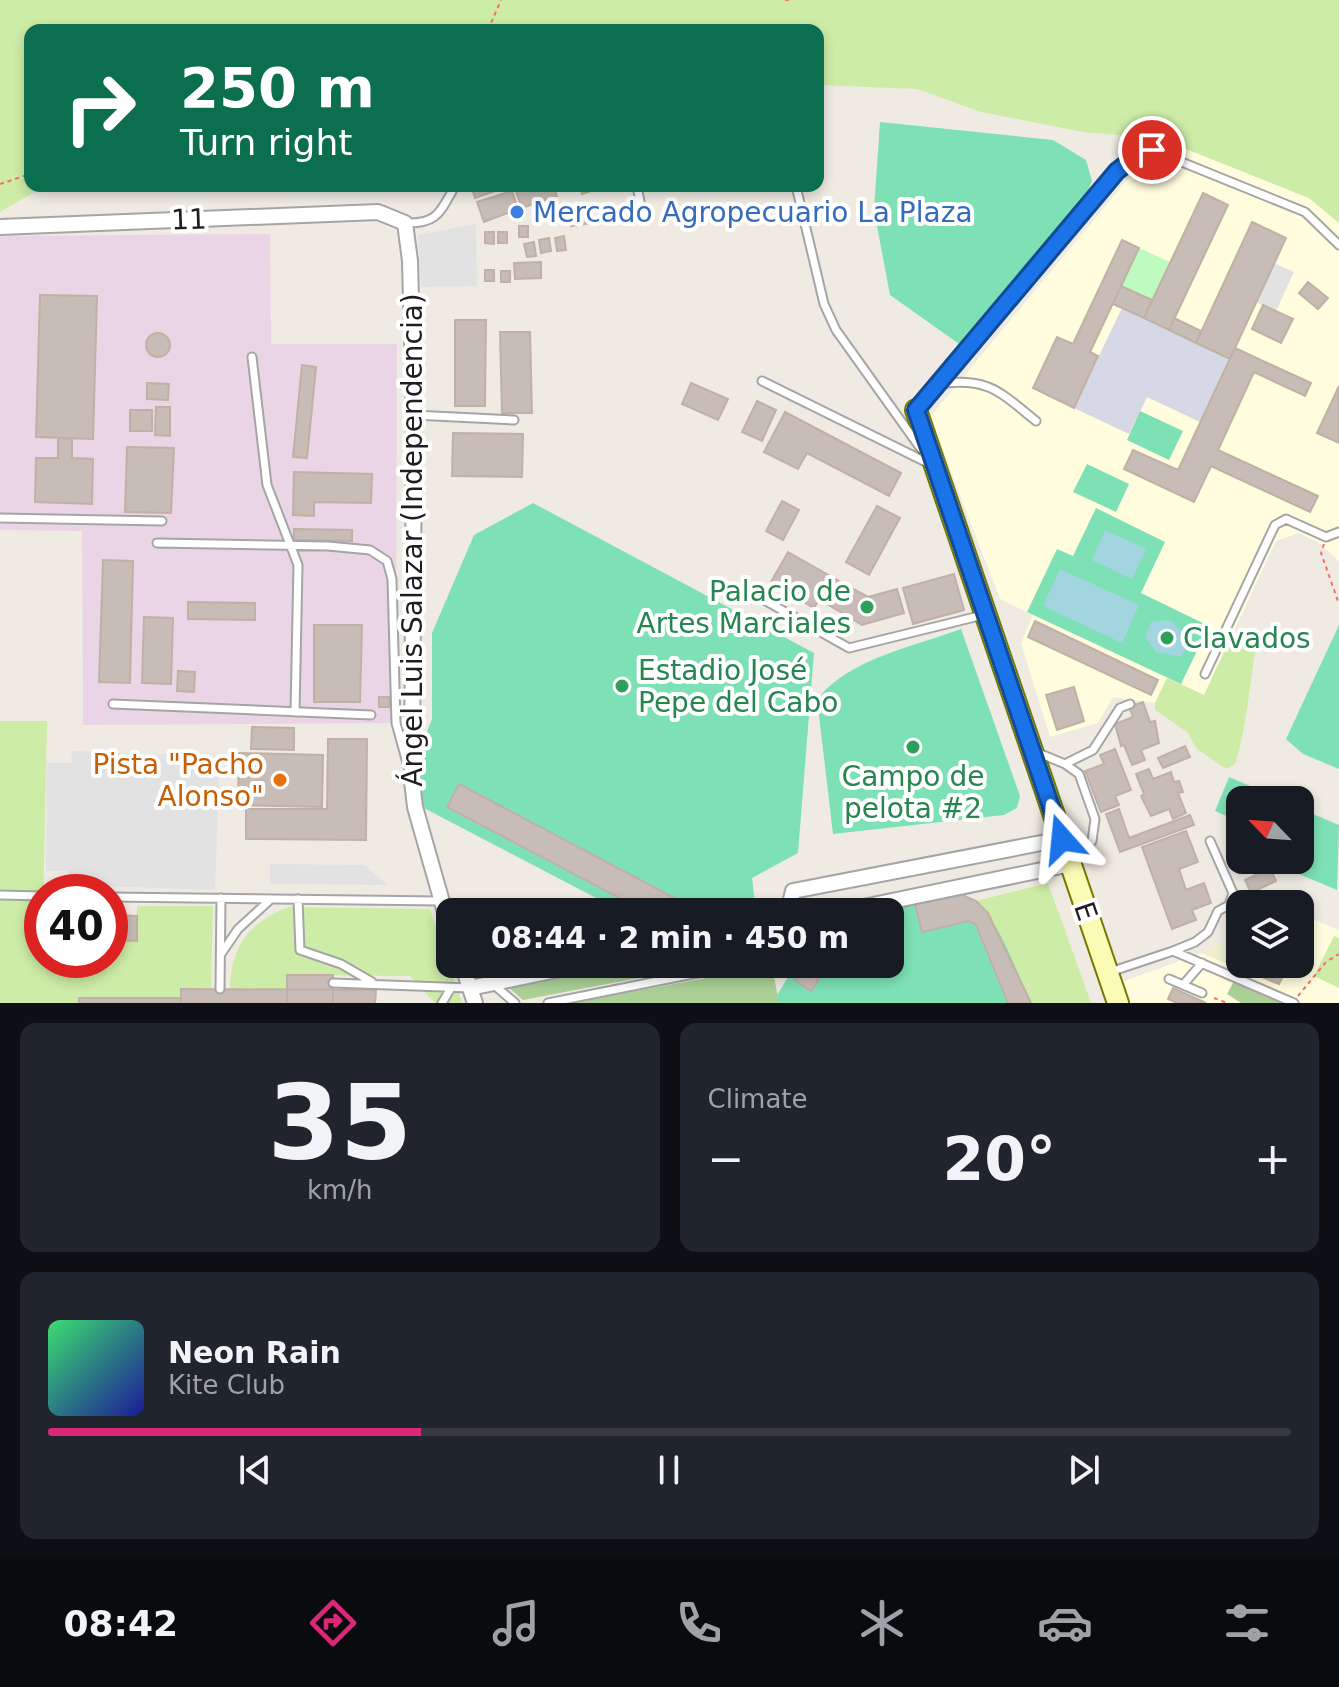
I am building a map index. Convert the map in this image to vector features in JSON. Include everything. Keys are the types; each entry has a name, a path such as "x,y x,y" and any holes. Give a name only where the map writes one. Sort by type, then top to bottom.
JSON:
{"street":[{"name":"11","path":"0,227 378,212 405,223"},
{"name":"Ángel Luis Salazar (Independencia)","path":"405,223 415,261 412,781 439,898"},
{"name":"E","path":"916,410 1118,1003"},
{"path":"791,898 793,891 1062,839"},
{"path":"904,899 1071,864"},
{"path":"473,996 493,984 521,978"}],"lane":[{"path":"916,410 1117,171 1138,155 1152,150 1305,212 1339,245"},
{"path":"405,223 425,224 437,216 451,192"},
{"path":"638,192 643,217"},
{"path":"797,192 820,292 836,330 935,466"},
{"path":"252,357 267,485 298,565 295,712"},
{"path":"762,381 935,466"},
{"path":"937,384 980,381 995,388 1036,421"},
{"path":"414,415 514,420"},
{"path":"0,518 162,521"},
{"path":"1205,674 1275,525 1286,519 1326,537 1339,532"},
{"path":"157,543 370,550 387,561 392,579 396,723 412,781"},
{"path":"752,593 849,648 985,614"},
{"path":"113,704 371,715"},
{"path":"1065,764 1093,750 1120,708 1130,704"},
{"path":"1033,751 1065,764 1079,774 1095,819 1092,841 1071,864"},
{"path":"1107,972 1173,951 1195,942 1208,932 1218,911 1229,905 1233,893 1210,841"},
{"path":"0,895 24,896"},
{"path":"128,897 436,901"},
{"path":"220,989 221,898"},
{"path":"220,956 238,929 271,899"},
{"path":"298,899 300,950 341,964 375,984"},
{"path":"1173,951 1294,1003"},
{"path":"1183,985 1202,963"},
{"path":"548,1003 673,978"},
{"path":"1169,979 1202,993"},
{"path":"333,983 451,988 473,996"},
{"path":"493,984 515,1003"},
{"path":"442,1003 451,988"}],"path":[{"path":"491,24 501,0"},
{"path":"0,184 24,176"},
{"path":"1321,553 1339,604"},
{"path":"1294,1003 1326,962 1339,954"},
{"path":"1214,998 1227,1003"}],"shaded area":[{"path":"1161,139 1309,198 1339,223 1339,561 1319,543 1299,533 1276,541 1204,695 1168,678 1155,703 1113,697 1098,723 1050,737 1021,643 1033,615 1000,599 930,417","holes":["1122,308 1230,359 1147,397 1130,433"]},
{"path":"476,224 477,286 421,287 418,235"},
{"path":"270,234 271,344 397,344 396,723 83,725 82,531 0,530 0,236"},
{"path":"1274,263 1294,272 1276,311 1256,302"},
{"path":"1122,308 1230,359 1200,422 1147,397 1129,434 1074,408"},
{"path":"72,751 220,756 215,890 128,887 128,874 46,871 47,763 71,763"},
{"path":"270,864 365,865 387,885 270,884"},
{"path":"1314,920 1339,930 1339,1003 1123,1003 1116,984 1202,953 1226,963 1226,978 1314,978"}],"green space":[{"path":"0,0 1339,0 1339,223 1309,198 1161,139 1083,132 981,112 917,89 824,85 824,24 24,24 24,192 35,192 0,212"},
{"path":"880,122 1053,140 1086,160 1092,181 1080,210 962,346 890,295 874,210"},
{"path":"1139,248 1170,262 1152,300 1121,286"},
{"path":"1140,411 1183,431 1169,460 1127,440"},
{"path":"1087,464 1129,484 1116,512 1073,492"},
{"name":"Estadio José Pepe del Cabo","path":"533,503 814,653 798,853 752,878 754,898 596,898 420,806 417,757 432,719 432,633 474,535"},
{"path":"1096,508 1165,542 1141,593 1209,626 1181,684 1027,612 1057,549 1073,556"},
{"path":"1339,625 1339,769 1303,754 1286,739"},
{"name":"Campo de pelota #2","path":"961,629 1020,796 1017,808 1004,815 833,834 817,699 847,673 883,655"},
{"path":"1231,637 1256,647 1239,751 1235,764 1226,769 1197,749 1187,732 1155,710 1155,703 1167,678 1204,695"},
{"path":"0,721 47,721 44,874 24,874 24,978 128,978 128,940 136,940 137,906 213,906 211,989 181,989 181,998 79,998 79,1003 0,1003"},
{"path":"1229,777 1250,786 1226,786 1226,816 1215,811"},
{"path":"1314,814 1339,825 1337,890 1299,874 1314,874"},
{"path":"1048,883 1091,1003 1031,1003 976,901"},
{"path":"960,894 974,902 995,926 1031,1003 779,1003 777,995 787,978 904,978 904,906"},
{"path":"288,907 430,909 436,927 436,978 453,978 462,1003 435,1003 410,976 288,975 287,990 230,989 234,961 244,938 274,913"},
{"path":"1334,936 1339,938 1339,988 1314,976"},
{"path":"1226,939 1226,963 1202,953"},
{"path":"551,978 638,978 523,1000 508,987"},
{"path":"706,978 774,978 779,1003 570,1003"},
{"path":"1233,983 1282,1003 1241,1003 1227,994"}],"water":[{"path":"1105,530 1146,549 1132,579 1092,560"},
{"path":"1060,569 1139,605 1122,643 1043,606"},
{"name":"Clavados","path":"1169,620 1191,639 1181,657 1156,652 1145,637 1151,622"}],"building":[{"path":"473,192 492,192 475,198"},
{"path":"512,192 518,209 484,222 477,202"},
{"path":"516,192 555,192 557,196 522,208"},
{"path":"1203,193 1228,205 1169,330 1144,318"},
{"path":"591,214 592,223 571,226 570,217"},
{"path":"1252,222 1286,238 1230,359 1196,343"},
{"path":"519,226 528,226 528,237 519,237"},
{"path":"485,232 494,232 494,244 485,243"},
{"path":"498,232 507,232 507,243 498,243"},
{"path":"564,236 566,250 557,251 555,238"},
{"path":"549,238 551,251 541,253 539,240"},
{"path":"1122,240 1139,248 1090,352 1098,356 1074,408 1033,388 1057,337 1073,344"},
{"path":"534,242 536,256 527,257 524,244"},
{"path":"541,262 541,278 515,279 514,263"},
{"path":"485,270 494,270 494,281 485,281"},
{"path":"501,271 510,271 510,282 501,282"},
{"path":"1308,282 1328,298 1318,309 1299,293"},
{"path":"1121,286 1152,300 1144,318 1113,304"},
{"path":"40,295 97,296 93,439 36,437"},
{"path":"1263,305 1293,319 1281,343 1252,329"},
{"path":"1174,318 1201,331 1196,343 1169,330"},
{"path":"455,320 486,320 485,406 455,406"},
{"path":"500,332 530,332 532,413 502,413"},
{"path":"158,333 169,340 170,345 163,356 158,357 147,350 146,345 153,334"},
{"path":"1235,348 1311,383 1305,396 1254,372 1218,450 1318,496 1310,512 1211,466 1194,502 1124,469 1133,450 1178,470"},
{"path":"302,365 316,367 307,458 293,457"},
{"path":"147,383 169,384 168,400 147,399"},
{"path":"691,383 728,399 718,420 682,404"},
{"path":"1339,386 1339,443 1317,433"},
{"path":"757,401 776,410 762,441 742,432"},
{"path":"156,407 170,407 170,436 155,435"},
{"path":"130,410 152,410 152,431 130,431"},
{"path":"785,412 901,473 889,496 807,453 798,469 764,452"},
{"path":"453,433 523,434 522,477 452,476"},
{"path":"58,438 72,439 72,458 93,459 92,504 35,502 36,458 58,458"},
{"path":"127,447 174,448 171,513 125,512"},
{"path":"294,472 372,474 371,503 314,502 314,516 293,515"},
{"path":"782,501 799,510 783,540 766,531"},
{"path":"877,506 900,518 869,575 846,562"},
{"path":"294,529 352,530 352,541 294,540"},
{"path":"788,552 832,577 814,608 771,582"},
{"path":"103,560 133,561 130,683 99,682"},
{"path":"954,574 964,610 913,624 903,588"},
{"name":"Palacio de Artes Marciales","path":"835,579 868,597 897,589 904,613 862,625 822,601"},
{"path":"188,602 255,603 255,620 188,619"},
{"path":"144,617 173,618 171,684 142,683"},
{"path":"1035,621 1158,680 1151,695 1028,637"},
{"path":"314,625 362,625 360,702 314,702"},
{"path":"178,671 195,672 194,692 177,691"},
{"path":"1074,687 1084,721 1057,730 1046,695"},
{"path":"379,697 390,697 389,707 379,707"},
{"path":"1143,702 1150,722 1155,721 1159,743 1141,750 1145,760 1132,765 1124,745 1121,746 1115,724 1133,717 1129,707"},
{"path":"252,727 294,728 294,750 251,749"},
{"path":"328,739 367,739 366,840 246,839 246,809 327,809"},
{"path":"1185,746 1190,757 1163,768 1158,758"},
{"path":"1115,749 1131,790 1115,796 1119,805 1101,812 1085,771 1104,764 1100,755"},
{"name":"Pista \"Pacho Alonso\"","path":"239,753 323,755 322,807 238,805"},
{"path":"1149,769 1153,779 1171,772 1174,782 1179,781 1183,792 1178,793 1186,813 1173,819 1169,809 1151,816 1141,796 1144,794 1136,774"},
{"path":"459,784 674,898 619,898 447,807"},
{"path":"1119,809 1129,838 1190,815 1194,825 1120,852 1106,814"},
{"path":"1186,831 1198,862 1179,869 1186,890 1204,883 1211,903 1192,910 1196,920 1172,929 1142,847"},
{"path":"1258,874 1273,874 1276,881 1257,890 1250,890 1245,880"},
{"path":"960,894 976,901 988,913 1031,1003 1008,1003 976,925 969,921 922,932 915,904"},
{"path":"128,916 137,916 137,941 128,941"},
{"path":"287,975 333,975 333,1003 287,1003"},
{"path":"796,978 819,978 811,991"},
{"path":"1264,978 1282,978 1279,984"},
{"path":"1173,988 1206,1003 1177,1003 1168,999"},
{"path":"181,989 376,990 375,1003 181,1003"},
{"path":"79,998 181,998 181,1003 79,1003"}],"place":[{"name":"Mercado Agropecuario La Plaza","path":"517,212"},
{"name":"Palacio de Artes Marciales","path":"867,607"},
{"name":"Clavados","path":"1167,638"},
{"name":"Estadio José Pepe del Cabo","path":"622,686"},
{"name":"Campo de pelota #2","path":"913,747"},
{"name":"Pista \"Pacho Alonso\"","path":"280,780"}],"route":[{"path":"1062,839 916,410 1117,171 1138,155 1152,150"}]}
